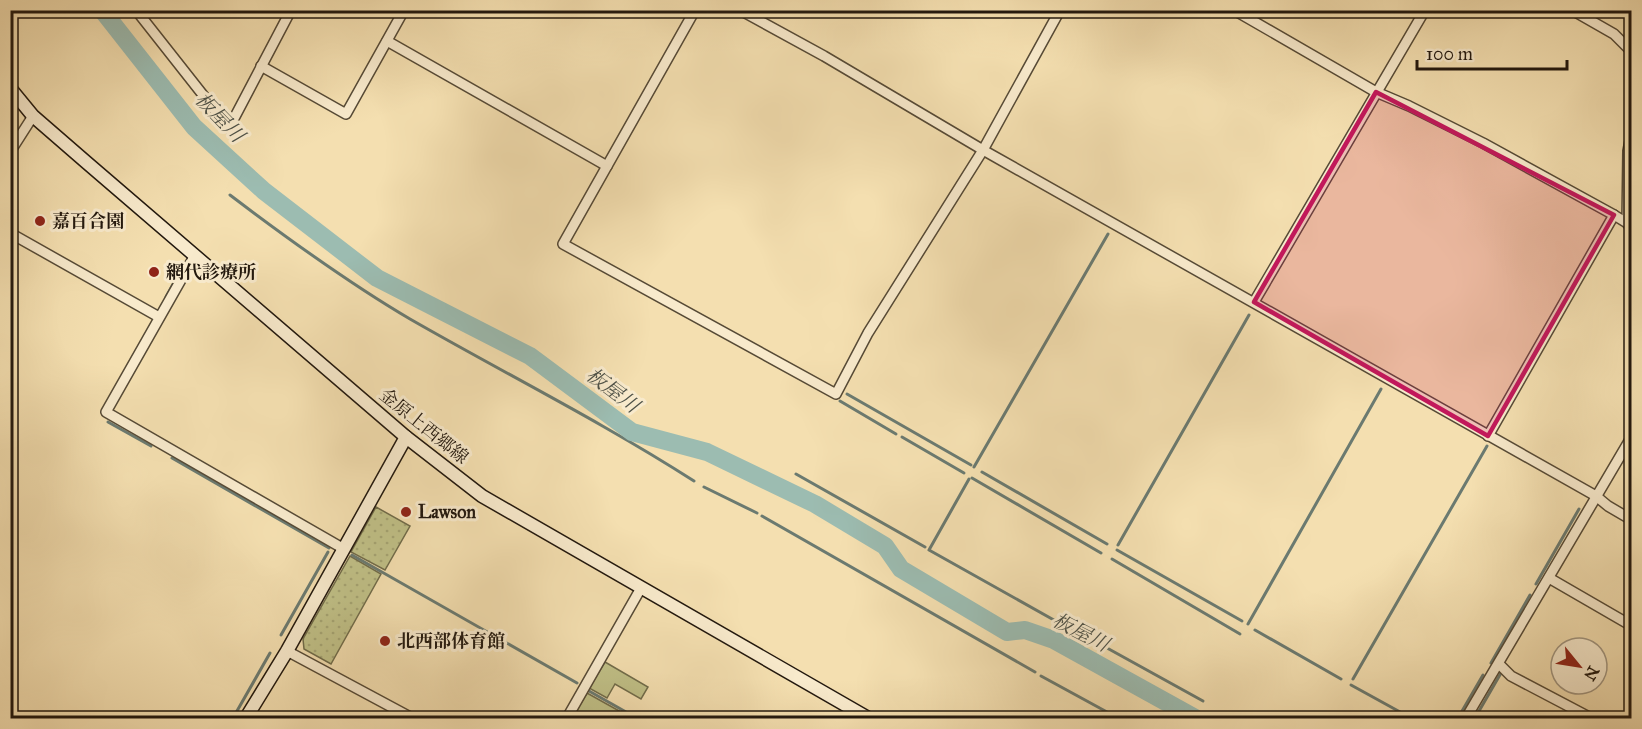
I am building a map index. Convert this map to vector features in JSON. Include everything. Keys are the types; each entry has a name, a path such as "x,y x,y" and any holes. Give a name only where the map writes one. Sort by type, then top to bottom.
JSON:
{"main road":[{"name":"金原上西郷線","path":"10,88 33,116 406,437 482,496 868,718"},
{"path":"246,718 287,651 406,437"}],"street":[{"path":"136,10 229,128 291,10"},
{"path":"261,66 346,114 404,10"},
{"path":"695,10 563,244 836,394 868,333 983,150 1060,10"},
{"path":"740,10 1596,496 1632,520"},
{"path":"1234,10 1376,92 1483,143 1614,215 1629,226"},
{"path":"1254,302 1425,10"},
{"path":"1572,10 1614,34 1632,52"},
{"path":"387,41 607,166"},
{"path":"10,152 33,116"},
{"path":"1629,226 1628,151 1632,131"},
{"path":"1488,436 1614,215"},
{"path":"10,233 159,317"},
{"path":"195,255 106,412 344,549"},
{"path":"1466,718 1632,436"},
{"path":"1549,578 1632,626"},
{"path":"567,718 641,588"},
{"path":"287,651 412,718"},
{"path":"1499,664 1510,676 1591,718"}],"highlighted area":[{"path":"1376,92 1614,215 1488,436 1254,302"}],"green space":[{"path":"376,507 410,526 385,570 351,552"},
{"path":"350,556 381,574 331,664 304,649 303,639"},
{"path":"605,662 648,687 641,699 615,684 607,698 589,688"},
{"path":"587,693 630,717 572,718"}],"waterway":[{"name":"板屋川","path":"102,10 194,127 264,191 377,278 530,356 632,432 707,452 815,504 885,546 901,569 1007,632 1025,630 1054,640 1195,718"},
{"path":"230,195 318,260 387,305 624,438 694,481"},
{"path":"974,467 1108,234"},
{"path":"166,297 183,266"},
{"path":"1118,545 1249,315"},
{"path":"1248,624 1381,389"},
{"path":"847,394 971,465"},
{"path":"840,401 896,434"},
{"path":"108,422 151,446"},
{"path":"902,437 964,473"},
{"path":"1353,679 1487,446"},
{"path":"172,458 329,548"},
{"path":"982,472 1107,544"},
{"path":"796,474 925,547"},
{"path":"972,478 1101,553"},
{"path":"969,479 929,550 1061,624"},
{"path":"704,487 757,513"},
{"path":"1536,584 1579,509"},
{"path":"762,516 1035,672"},
{"path":"1117,550 1242,621"},
{"path":"281,635 328,552"},
{"path":"352,555 577,683"},
{"path":"1112,559 1240,634"},
{"path":"1491,663 1530,595"},
{"path":"1069,627 1203,701"},
{"path":"1255,630 1341,679"},
{"path":"233,718 270,653"},
{"path":"1475,718 1501,673"},
{"path":"1458,718 1483,675"},
{"path":"1041,676 1118,718"},
{"path":"1351,685 1411,718"},
{"path":"589,691 626,712"},
{"path":"632,715 639,718"}],"place":[{"name":"嘉百合園","path":"40,221"},
{"name":"網代診療所","path":"154,272"},
{"name":"Lawson","path":"406,512"},
{"name":"北西部体育館","path":"385,641"}]}
